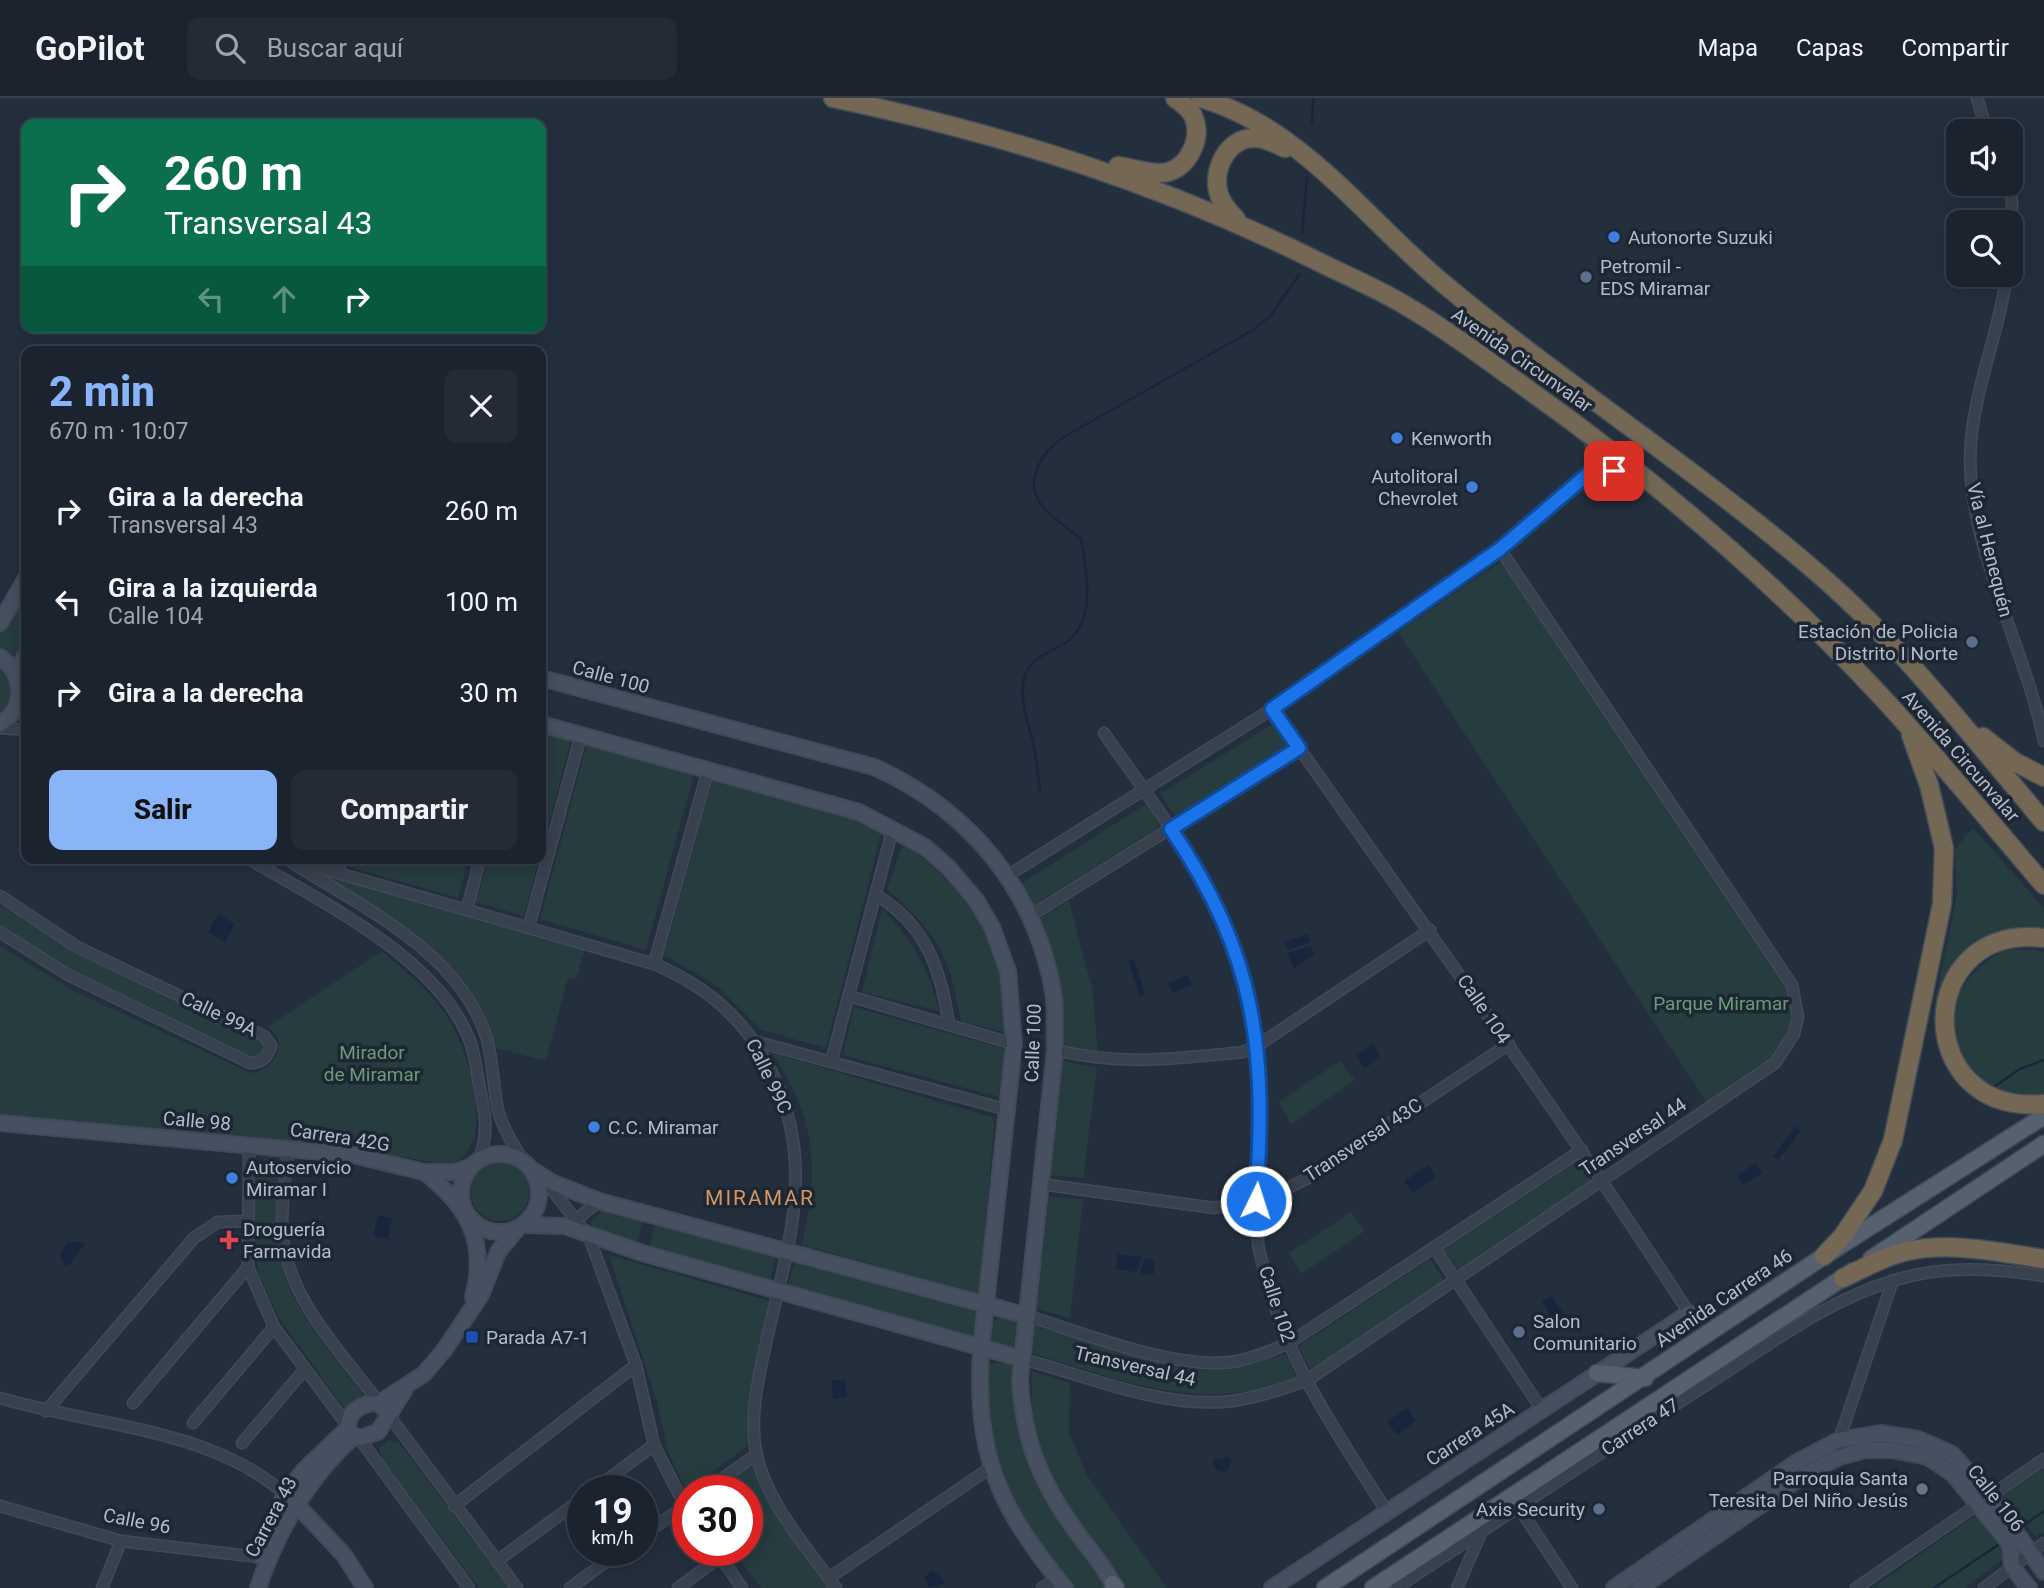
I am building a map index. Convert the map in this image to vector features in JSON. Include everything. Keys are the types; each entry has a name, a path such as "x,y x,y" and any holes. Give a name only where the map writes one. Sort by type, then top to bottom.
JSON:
{"highway":[{"name":"Avenida Circunvalar","path":"833,98 931,119 1087,164 1238,222 1401,303 1586,430 1691,514 1825,639 1908,725 2044,885"},
{"path":"1087,164 1105,163 1159,173 1178,167 1191,152 1196,129 1190,109 1175,98"},
{"name":"Avenida Circunvalar","path":"1201,98 1256,120 1290,141 1441,282 1751,519 1823,578 1933,689 2044,822"},
{"path":"1238,222 1218,191 1218,170 1225,154 1242,140 1255,137 1284,148 1338,183"},
{"path":"1933,689 2004,754 2044,777"},
{"path":"1824,1256 1861,1212 1887,1160 1942,904 1944,848 1929,785 1908,725"},
{"path":"2044,938 2003,940 1972,957 1951,985 1942,1022 1951,1055 1973,1085 2004,1101 2044,1104"},
{"path":"1843,1278 1901,1253 1925,1248 1962,1248 2044,1259"}],"main road":[{"name":"Avenida Carrera 46","path":"1325,1588 1645,1378 1824,1256 2044,1116"},
{"path":"1373,1588 2044,1143"},
{"path":"1597,1373 1645,1378"},
{"path":"1575,1469 1621,1425"}],"street":[{"path":"1977,98 1983,119"},
{"name":"Vía al Henequén","path":"2005,287 1974,424 1971,471 1974,500 1990,564 2044,741"},
{"path":"1586,430 1593,454 1588,474"},
{"path":"1007,876 1272,709 1500,549 1588,474 1604,471 1624,474 1691,514"},
{"name":"Transversal 44","path":"520,1226 554,1224 589,1237 981,1349 1182,1400 1222,1402 1262,1396 1306,1381 1775,1063 1794,1034 1798,1017 1792,985 1500,549"},
{"path":"0,623 21,587"},
{"path":"0,656 21,684 15,710 0,726"},
{"name":"Calle 100","path":"546,679 874,767 908,782 962,822 1007,876 1030,916 1045,953 1054,999 1055,1050 1020,1380 1023,1419 1035,1463 1051,1496 1115,1587"},
{"name":"Calle 104","path":"1272,709 1430,930 1582,1150 1689,1313"},
{"name":"Calle 100","path":"546,725 859,812 925,847 948,867 976,900 992,927 1008,971 1014,1044 981,1349 979,1390 983,1435 990,1468 1020,1526 1061,1583"},
{"path":"0,726 21,729"},
{"name":"Calle 102","path":"1104,733 1202,875 1221,914 1247,989 1257,1046 1261,1126 1256,1201 1258,1246 1275,1308 1306,1381 1387,1512"},
{"path":"529,926 582,735"},
{"path":"1030,916 1299,748"},
{"path":"654,964 708,770"},
{"path":"831,1062 893,828"},
{"path":"257,864 394,948 444,995 466,1030 473,1049 488,1129 475,1164 461,1188 475,1237 479,1264 469,1311"},
{"path":"296,864 416,943 452,978 482,1025 499,1111 513,1145 589,1237 636,1364 654,1445 672,1480"},
{"name":"Calle 99C","path":"306,864 654,964 709,994 757,1042 781,1092 794,1130 797,1192 788,1251 757,1382 754,1412 757,1454 777,1504 836,1588"},
{"path":"338,873 340,864"},
{"path":"467,909 479,864"},
{"path":"876,895 909,920 928,944 944,989 949,1025"},
{"name":"Calle 99A","path":"0,897 77,947 264,1036 271,1045 270,1050 258,1063 250,1063 68,975 0,932"},
{"path":"1055,1050 1109,1061 1243,1052 1257,1046 1430,930"},
{"path":"849,996 1014,1044"},
{"path":"757,1042 1008,1110"},
{"name":"Transversal 43C","path":"1041,1184 1191,1207 1214,1208 1256,1201 1306,1179 1508,1044"},
{"name":"Calle 98","path":"0,1123 248,1145 248,1267 274,1327 469,1588"},
{"name":"Carrera 42G","path":"248,1145 353,1155 424,1172 454,1172 475,1164"},
{"path":"288,1148 283,1239 295,1284 311,1312 517,1588"},
{"name":"Transversal 44","path":"533,1170 599,1201 1184,1360 1238,1361 1289,1343 1582,1150"},
{"path":"384,1408 359,1407 352,1432 378,1432 384,1408 435,1362 487,1284 498,1252 536,1209 539,1200 537,1179 533,1170 506,1154 496,1154 475,1164"},
{"name":"Carrera 42G","path":"424,1172 441,1185 466,1213"},
{"path":"576,1220 599,1201"},
{"path":"466,1213 485,1230 498,1232 520,1226"},
{"path":"46,1411 194,1238 218,1222 247,1221"},
{"path":"1434,1247 1542,1410"},
{"path":"132,1403 248,1267"},
{"name":"Carrera 47","path":"1396,1588 1575,1469 1838,1303 1893,1280 1946,1270 1979,1269 2044,1276"},
{"path":"1839,1457 1839,1440 1893,1280"},
{"name":"Carrera 45A","path":"1272,1588 1689,1313"},
{"path":"193,1423 274,1327"},
{"path":"454,1506 636,1364"},
{"path":"242,1443 305,1369"},
{"path":"0,1398 46,1411 186,1441 233,1458 290,1498 344,1555 365,1588"},
{"name":"Carrera 43","path":"258,1588 265,1558 290,1498 323,1466 352,1432"},
{"path":"1614,1588 1797,1462 1839,1440 1880,1433 1914,1446"},
{"path":"614,1475 654,1445"},
{"path":"1640,1588 1806,1474 1839,1457 1865,1450 1914,1446"},
{"name":"Calle 106","path":"1914,1446 1948,1460 2044,1572"},
{"path":"727,1475 757,1454"},
{"path":"1856,1588 2044,1459"},
{"path":"829,1578 990,1468"},
{"name":"Calle 96","path":"0,1506 121,1541 265,1558"},
{"path":"1518,1506 1573,1588"},
{"path":"497,1561 567,1509"},
{"path":"1457,1588 1482,1531"},
{"name":"Calle 106","path":"2011,1535 2012,1567"},
{"path":"102,1588 121,1541"},
{"path":"1984,1588 2044,1543"},
{"path":"570,1588 600,1566"},
{"path":"678,1588 704,1566"},
{"path":"726,1566 742,1588"},
{"path":"2012,1567 2029,1588"},
{"path":"1042,1588 1061,1583"}],"green space":[{"name":"Parque Miramar","path":"1503,560 1788,985 1793,1017 1790,1032 1783,1045 1747,1078 1707,1103 1398,632"},
{"path":"21,595 21,652 17,660 0,647 0,629"},
{"path":"0,667 8,678 11,690 8,702 0,714"},
{"path":"1276,722 1292,744 1176,817 1160,794"},
{"path":"546,732 571,740 546,834"},
{"path":"587,744 694,774 646,950 540,919"},
{"path":"712,780 858,819 882,831 826,1048 761,1030 717,986 664,955"},
{"path":"1146,804 1160,826 1033,906 1019,885"},
{"path":"1973,828 2044,908 2044,932 2004,933 1976,945 1955,969 1935,1002 1957,894 1955,849"},
{"path":"903,842 948,882 966,902 980,924 1000,973 1007,1033 961,1021 952,979 939,947 918,919 887,889"},
{"path":"350,864 468,864 458,898 349,867"},
{"path":"487,864 538,864 524,916 476,902"},
{"path":"309,871 585,949 576,979 568,977 546,1061 496,1048 485,1015 468,987 447,962 396,922"},
{"path":"1069,901 1093,993 1098,1056 1063,1048 1062,996 1040,918"},
{"path":"0,905 77,954 262,1040 265,1050 259,1058 251,1058 69,971 0,927"},
{"path":"882,909 903,932 925,968 939,1011 862,992"},
{"name":"Mirador de Miramar","path":"0,946 76,992 251,1073 268,1066 277,1052 279,1041 269,1026 382,951 429,995 452,1026 461,1045 475,1092 477,1116 474,1137 465,1154 450,1165 351,1148 249,1137 0,1121"},
{"path":"2007,951 2044,952 2044,1095 2018,1095 1995,1088 1976,1074 1962,1055 1955,1034 1954,1011 1962,988 1988,960"},
{"path":"854,1007 1005,1049 999,1097 843,1055"},
{"path":"772,1053 995,1118 979,1294 802,1245 811,1192 810,1145 798,1100"},
{"path":"1062,1061 1097,1068 1083,1178 1050,1175"},
{"path":"1340,1061 1355,1080 1291,1124 1279,1102"},
{"path":"266,1157 275,1157 281,1175 278,1248 282,1268 299,1307 362,1393 362,1400 351,1410 344,1408 279,1318 259,1275 252,1237 256,1171"},
{"path":"1579,1160 1593,1182 1460,1272 1444,1249"},
{"path":"494,1163 506,1163 521,1171 529,1186 529,1198 521,1213 506,1221 494,1221 479,1213 471,1198 471,1186 479,1171"},
{"path":"1049,1197 1083,1199 1070,1318 1037,1309"},
{"path":"609,1209 643,1220 636,1248 594,1232 591,1222 602,1211"},
{"path":"1351,1212 1365,1231 1301,1274 1289,1253"},
{"path":"656,1222 777,1255 769,1284 649,1249"},
{"path":"609,1255 769,1301 752,1389 751,1443 708,1475 679,1475 668,1452 656,1398"},
{"path":"1430,1259 1444,1281 1311,1372 1299,1346"},
{"path":"795,1263 980,1313 977,1341 787,1287"},
{"path":"1005,1317 1016,1322 1021,1333 1016,1344 1005,1349 994,1344 989,1333 994,1322"},
{"path":"1031,1325 1093,1342 1212,1367 1238,1366 1286,1354 1296,1377 1262,1389 1228,1394 1162,1390 1028,1352"},
{"path":"987,1363 1013,1364 1018,1420 1041,1490 1105,1588 1074,1588 1036,1537 1021,1510 1008,1484 991,1427"},
{"path":"1031,1371 1070,1383 1069,1432 1086,1474 1167,1588 1126,1588 1097,1550 1042,1460 1033,1432"},
{"path":"388,1440 399,1443 509,1588 479,1588 382,1459 379,1448"},
{"path":"749,1467 756,1467 759,1475 738,1475"},
{"path":"2044,1467 2044,1531 2036,1537 2003,1495"},
{"path":"763,1483 773,1507 829,1588 761,1588 744,1566 763,1566"},
{"path":"1979,1513 2011,1553 1965,1588 1872,1588"}],"water":[{"path":"218,914 235,924 225,942 208,932"},
{"path":"1308,934 1310,942 1288,950 1284,942"},
{"path":"1311,946 1315,955 1294,968 1287,953"},
{"path":"1134,959 1145,994 1140,996 1128,961"},
{"path":"1188,975 1192,985 1172,993 1168,983"},
{"path":"1374,1043 1380,1058 1365,1068 1356,1056"},
{"path":"1795,1126 1801,1131 1778,1160 1773,1156"},
{"path":"1755,1163 1762,1173 1743,1185 1737,1176"},
{"path":"1429,1165 1435,1178 1413,1193 1404,1181"},
{"path":"378,1215 392,1218 388,1239 373,1236"},
{"path":"74,1241 85,1244 69,1265 65,1266 60,1254 67,1243"},
{"path":"1118,1254 1142,1257 1136,1272 1115,1269"},
{"path":"1145,1258 1155,1260 1153,1275 1140,1273"},
{"path":"1552,1296 1568,1320 1558,1327 1542,1302"},
{"path":"845,1379 847,1397 833,1399 831,1381"},
{"path":"1407,1408 1416,1421 1397,1435 1387,1422"},
{"path":"1227,1455 1232,1460 1230,1468 1224,1472 1215,1470 1213,1459 1223,1459"},
{"path":"932,1571 938,1573 945,1583 929,1588 925,1577"}],"waterway":[{"path":"1312,123 1313,98"},
{"path":"1302,233 1307,178"},
{"path":"1040,790 1035,752 1023,703 1023,683 1029,667 1034,662 1068,641 1077,632 1083,620 1087,593 1081,539 1054,518 1040,503 1036,494 1035,476 1042,459 1062,438 1253,330 1272,314 1299,275"},
{"path":"1995,1086 2020,1069 2044,1060"},
{"path":"2020,1528 2044,1511"},
{"path":"1934,1588 2001,1543"}],"place":[{"name":"Autonorte Suzuki","path":"1614,237"},
{"name":"Petromil - EDS Miramar","path":"1586,277"},
{"name":"Kenworth","path":"1397,438"},
{"name":"Autolitoral Chevrolet","path":"1472,487"},
{"name":"Estación de Policia Distrito I Norte","path":"1972,642"},
{"name":"C.C. Miramar","path":"594,1127"},
{"name":"Autoservicio Miramar I","path":"232,1178"},
{"name":"Droguería Farmavida","path":"229,1240"},
{"name":"Salon Comunitario","path":"1519,1332"},
{"name":"Parada A7-1","path":"472,1337"},
{"name":"Parroquia Santa Teresita Del Niño Jesús","path":"1922,1489"},
{"name":"Axis Security","path":"1599,1509"}],"district":[{"name":"MIRAMAR","path":"760,1198"}],"route":[{"path":"1256,1201 1261,1126 1257,1046 1247,989 1221,914 1202,875 1171,829 1299,748 1272,709 1500,549 1588,474 1614,471"}]}
